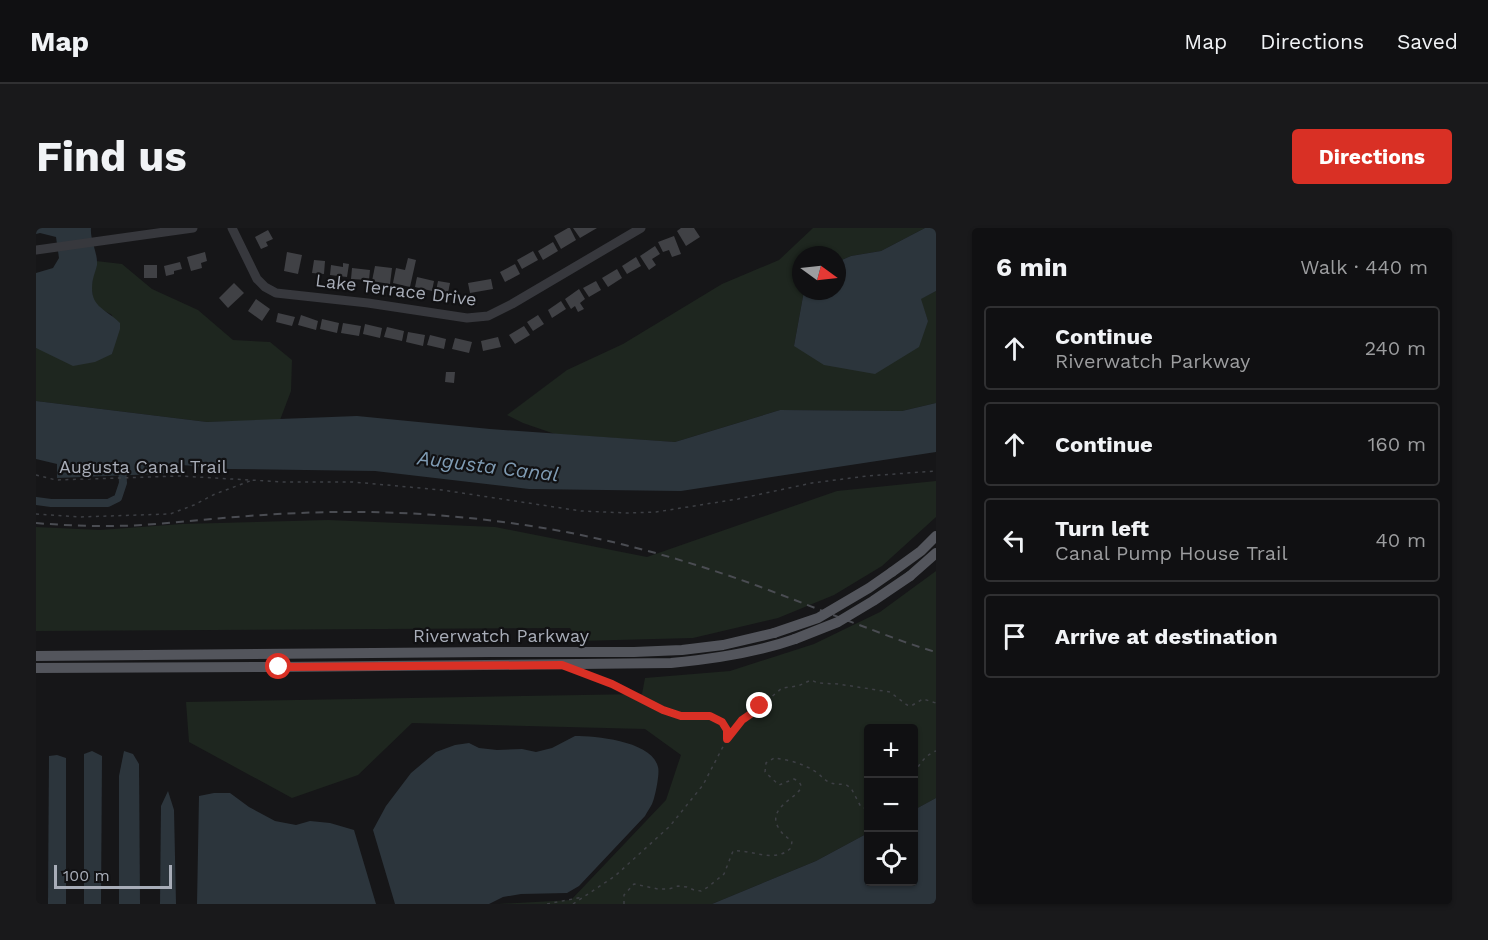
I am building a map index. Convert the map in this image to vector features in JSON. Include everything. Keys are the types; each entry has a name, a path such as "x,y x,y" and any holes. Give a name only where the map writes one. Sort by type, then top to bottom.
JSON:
{"main road":[{"name":"Riverwatch Parkway","path":"36,656 634,652 723,645 774,633 818,618 869,588 921,551 936,536"},
{"name":"Riverwatch Parkway","path":"36,668 651,664 711,659 748,653 795,639 838,622 910,576 936,553"}],"street":[{"path":"36,250 193,228"},
{"name":"Lake Terrace Drive","path":"232,228 256,279 265,288 276,292 467,318 488,316 512,304 641,228"}],"path":[{"name":"Augusta Canal Trail","path":"36,475 56,480 180,476 284,482 353,482 442,490 581,510 628,513 656,512 867,476 936,471"},
{"path":"36,514 80,517 171,514 251,480"},
{"path":"582,672 612,684 663,710 681,716 710,716 722,722 727,730 727,739"},
{"path":"573,904 615,876 670,826 703,785 727,739 742,720 782,688 798,686 811,680 818,683 890,692 911,706 923,699 936,704"},
{"path":"918,766 930,753 936,751"},
{"path":"624,904 624,895 634,884 658,889 678,886 701,891 724,874 732,851 740,850 773,856 791,848 792,841 781,833 775,816 777,811 799,793 800,785 798,780 794,779 779,785 775,782 765,771 766,763 774,758 807,766 820,774 828,783 845,784 851,788 861,807 864,808"},
{"path":"547,904 584,897"}],"shaded area":[{"path":"813,228 925,228 881,251 846,258 846,246 794,246"},
{"path":"792,248 792,300 802,300 794,346 928,321 920,299 936,291 936,403 902,411 780,410 675,442 555,434 507,415 567,370 623,344 722,284 779,260"},
{"path":"96,261 122,264 152,289 198,310 233,340 270,342 292,360 291,391 280,420 207,422 36,401 36,348 112,354 115,341 112,315 98,306 92,295"},
{"path":"936,481 936,517 882,566 834,595 778,618 693,638 579,641 570,628 36,631 36,527 100,530 182,524 328,520 495,527 647,557 837,491"},
{"path":"936,571 936,798 918,808 918,724 864,724 864,835 816,861 712,904 498,904 571,900 666,800 681,755 645,729 412,723 358,775 292,798 189,742 186,702 642,694 645,678 730,671 814,644 880,612"}],"water":[{"path":"36,228 91,228 97,260 93,279 93,295 99,306 120,323 112,354 95,362 73,366 36,348 36,273 53,268 59,258 56,237 36,234"},
{"path":"925,228 936,228 936,291 921,299 928,321 919,347 875,374 824,365 794,346 802,300 846,300 846,258 881,251"},
{"name":"Augusta Canal","path":"36,401 207,422 357,416 490,429 675,442 780,410 902,411 936,403 936,452 681,491 529,489 375,471 229,469 182,465 182,473 57,478 57,464 36,459"},
{"path":"575,736 609,739 635,746 654,758 658,767 657,786 653,801 645,816 579,886 567,893 521,894 503,897 489,904 395,904 373,830 386,806 411,773 436,752 455,745 469,743 479,748 522,749 536,752 552,748"},
{"path":"92,751 102,756 101,904 84,904 84,754"},
{"path":"124,751 133,754 139,764 140,904 119,904 119,776"},
{"path":"57,755 66,758 66,904 48,904 49,756"},
{"path":"168,791 174,810 176,904 160,904 161,806"},
{"path":"230,793 249,807 275,821 296,825 310,821 330,823 354,830 376,904 197,904 199,796"},
{"path":"936,798 936,904 712,904 816,861 864,835 864,886 918,886 918,808"}],"building":[{"path":"568,228 576,240 561,249 554,236"},
{"path":"573,228 597,228 580,238"},
{"path":"681,228 694,228 700,237 686,246 677,231"},
{"path":"268,230 273,239 266,242 268,246 261,249 255,237"},
{"path":"674,236 681,254 672,257 669,250 663,252 658,242"},
{"path":"553,242 558,251 543,260 538,251"},
{"path":"655,246 660,254 652,259 656,265 649,270 640,256"},
{"path":"533,251 538,260 522,269 517,260"},
{"path":"205,252 207,261 201,263 202,268 191,271 187,257"},
{"path":"287,252 302,255 298,274 284,271"},
{"path":"636,257 641,266 627,274 622,266"},
{"path":"408,258 416,260 410,287 393,283 396,268 405,270"},
{"path":"314,260 325,261 324,274 312,273"},
{"path":"180,262 182,269 166,276 164,266"},
{"path":"343,263 349,264 347,277 330,275 331,265 343,267"},
{"path":"515,264 520,274 505,282 500,272"},
{"path":"144,265 157,265 157,278 144,278"},
{"path":"375,266 392,268 390,284 372,281"},
{"path":"352,268 370,270 369,280 351,279"},
{"path":"617,269 622,278 608,287 602,278"},
{"path":"417,277 434,281 432,291 415,287"},
{"path":"491,279 493,289 470,293 468,283"},
{"path":"438,281 450,283 448,293 436,291"},
{"path":"596,281 601,290 589,297 583,288"},
{"path":"234,283 244,293 228,308 219,298"},
{"path":"579,289 585,299 580,303 584,309 578,312 575,306 571,309 565,299"},
{"path":"256,299 270,309 262,321 248,311"},
{"path":"561,301 566,309 552,318 548,310"},
{"path":"278,313 295,317 292,326 276,322"},
{"path":"301,315 318,321 316,330 298,325"},
{"path":"538,315 544,324 533,331 527,322"},
{"path":"322,319 339,323 337,333 320,329"},
{"path":"343,323 361,326 359,336 341,333"},
{"path":"365,324 382,328 380,338 363,334"},
{"path":"524,326 530,335 515,344 509,335"},
{"path":"387,327 404,331 402,341 384,337"},
{"path":"408,332 425,335 423,346 406,342"},
{"path":"430,335 446,339 444,349 427,345"},
{"path":"498,337 501,347 483,351 481,341"},
{"path":"455,338 472,342 469,353 452,349"},
{"path":"446,372 455,372 454,383 445,382"}],"waterway":[{"path":"36,501 108,503 118,498 123,483 122,466"}],"railway":[{"path":"36,523 129,526 324,512 426,514 503,522 600,539 696,565 936,652"}],"route":[{"path":"279,667 562,665 612,684 663,710 681,716 710,716 722,722 727,730 727,739 742,720 760,706"}]}
